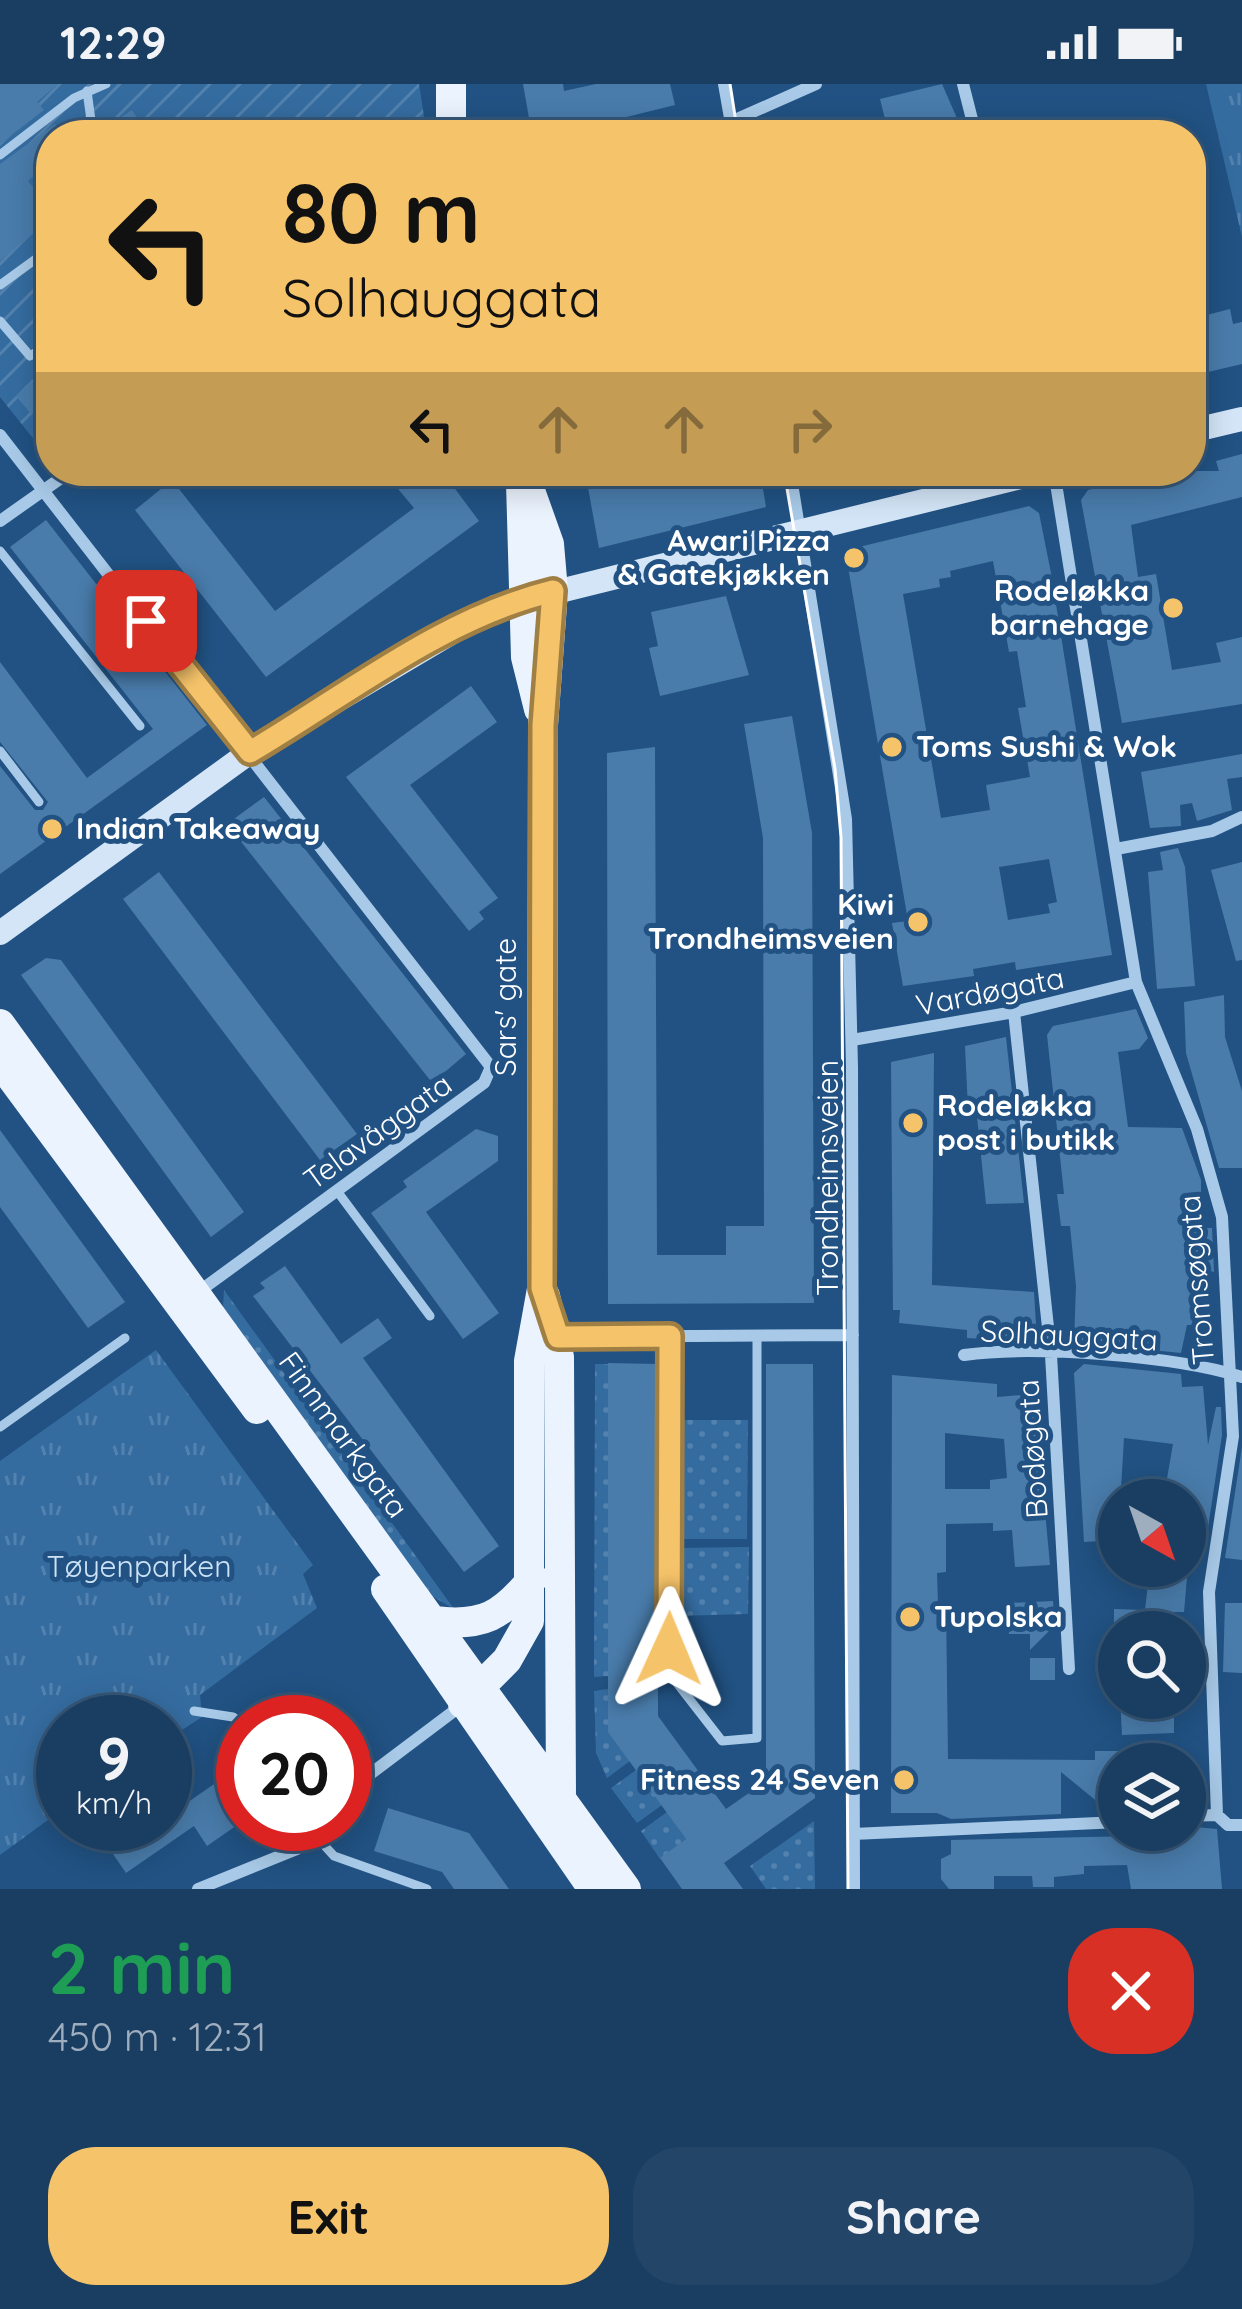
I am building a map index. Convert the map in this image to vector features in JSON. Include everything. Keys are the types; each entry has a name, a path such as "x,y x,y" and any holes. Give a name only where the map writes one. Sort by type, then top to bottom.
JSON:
{"main road":[{"path":"451,120 452,89"},
{"path":"452,89 465,120"},
{"name":"Sars' gate","path":"524,486 538,594 526,658 543,725 542,1288 561,1798"},
{"name":"Finnmarkgata","path":"0,1024 434,1621 472,1696 593,1889"},
{"name":"Finnmarkgata","path":"0,1062 220,1365 472,1696 561,1798 626,1889"},
{"name":"Sars' gate","path":"472,1696 524,1632 532,1578 528,1376 546,1337"},
{"path":"434,1621 470,1624 494,1618 532,1578"}],"street":[{"path":"724,84 730,120"},
{"path":"750,120 816,84"},
{"path":"963,84 972,120"},
{"path":"1206,427 1242,419"},
{"path":"0,435 36,482"},
{"path":"39,486 250,752"},
{"path":"0,521 50,486"},
{"name":"Trondheimsveien","path":"793,486 844,783 852,1040 854,1889"},
{"path":"0,933 250,752 455,627 538,594 801,535 988,486"},
{"name":"Tromsøgata","path":"1056,486 1136,982 1197,1129 1222,1216 1236,1375 1233,1436 1209,1592 1217,1815"},
{"name":"Telavåggata","path":"196,1293 484,1083 491,1067 250,752"},
{"path":"1116,850 1212,831 1242,817"},
{"name":"Vardøgata","path":"852,1040 1014,1012 1136,982"},
{"name":"Bodøgata","path":"1014,1012 1051,1354 1069,1670"},
{"path":"546,1337 853,1335"},
{"name":"Solhauggata","path":"964,1355 1051,1354 1236,1375"},
{"path":"372,1772 472,1696"},
{"path":"1206,1815 1217,1815 1228,1825 1242,1825"},
{"path":"854,1834 1098,1823"},
{"path":"198,1889 294,1851"}],"lane":[{"path":"47,120 87,91 106,84"},
{"path":"87,91 91,120"},
{"path":"0,154 36,128"},
{"path":"0,285 36,259"},
{"path":"0,321 30,356 36,352"},
{"path":"0,551 140,726"},
{"path":"0,751 39,802"},
{"path":"337,1191 430,1316"},
{"path":"670,1336 674,1678 722,1741 757,1738 757,1337"},
{"path":"0,1427 124,1338"},
{"path":"194,1711 216,1714"},
{"path":"331,1851 428,1889"}],"green space":[{"path":"0,84 419,84 425,120 36,120 36,442 0,397"},
{"path":"1206,84 1242,84 1242,237"},
{"path":"224,1290 454,1609 430,1595 223,1308"},
{"name":"Tøyenparken","path":"156,1350 313,1565 303,1574 317,1608 200,1695 202,1717 192,1723 192,1695 36,1695 36,1829 0,1855 0,1461"},
{"path":"595,1364 608,1364 608,1676 594,1677"},
{"path":"674,1420 748,1420 747,1539 675,1539"},
{"path":"749,1547 748,1614 676,1616 678,1548"},
{"path":"608,1689 630,1761 607,1778 596,1753 594,1691"},
{"path":"636,1770 662,1805 637,1823 611,1788"},
{"path":"667,1812 686,1839 660,1859 641,1831"},
{"path":"814,1821 815,1889 766,1889 750,1866"}],"building":[{"path":"0,84 58,84 37,102 44,110 0,144"},
{"path":"523,84 563,84 564,91 596,84 670,84 675,105 614,120 529,120"},
{"path":"942,84 958,120 885,120 880,99"},
{"path":"132,110 138,120 116,120"},
{"path":"36,138 36,174 28,181 36,190 36,231 0,261 0,164"},
{"path":"1230,309 1233,324 1242,322 1242,364 1206,372 1206,315"},
{"path":"36,379 36,410 31,414 16,396"},
{"path":"1242,454 1242,497 1131,525 1138,577 1156,574 1172,670 1221,662 1216,643 1242,637 1242,704 1122,723 1081,500 1088,490 1103,486 1206,486 1206,471 1219,471 1216,461"},
{"path":"165,486 177,486 275,611 414,508 396,486 453,486 479,521 266,677 135,510"},
{"path":"588,486 762,486 766,507 599,548"},
{"path":"1029,506 1039,513 1112,955 1016,970 1015,962 973,969 974,976 903,986 892,923 908,921 846,555 863,546","holes":["993,561 1009,652 1017,651 1026,707 1018,708 1030,777 986,785 990,810 941,818 903,594 940,587 939,579 951,577 950,571","1049,859 1057,902 1048,904 1050,913 1008,920 999,867"]},
{"path":"46,520 207,725 0,874 0,766 35,810 43,810 48,802 0,742 0,662 87,778 153,729 10,547"},
{"path":"726,596 749,675 660,696 649,648 658,646 651,612"},
{"path":"471,686 497,722 410,785 498,898 479,912 484,919 469,931 346,777"},
{"path":"792,716 812,833 814,1303 608,1304 607,753 655,747 657,1255 726,1255 726,1226 764,1226 763,838 744,724"},
{"path":"1242,754 1242,777 1227,779 1232,810 1197,821 1192,803 1180,805 1181,826 1150,828 1141,772"},
{"path":"264,797 466,1054 446,1071 430,1080 227,824"},
{"path":"1178,848 1185,867 1195,986 1157,989 1148,872 1163,870 1160,852"},
{"path":"1242,862 1242,960 1236,961 1211,870"},
{"path":"159,872 357,1134 320,1160 123,899"},
{"path":"46,958 61,960 244,1212 211,1237 21,975"},
{"path":"1224,995 1225,1037 1242,1091 1242,1168 1219,1168 1186,1053 1184,1002"},
{"path":"1136,1009 1148,1038 1139,1049 1118,1052 1128,1127 1182,1128 1201,1180 1201,1228 1212,1228 1214,1272 1192,1267 1197,1325 1187,1325 1181,1353 1074,1342 1076,1286 1070,1226 1061,1226 1057,1194 1064,1194 1047,1035 1053,1026"},
{"path":"1006,1037 1024,1203 986,1204 976,1107 968,1109 965,1046"},
{"path":"934,1053 932,1285 1034,1292 1037,1341 1028,1332 1023,1341 967,1338 967,1330 899,1323 900,1310 893,1310 891,1062"},
{"path":"476,1129 498,1136 498,1161 426,1212 499,1313 463,1339 371,1213 407,1187 403,1181"},
{"path":"0,1130 125,1302 88,1328 0,1207"},
{"path":"285,1266 341,1344 378,1318 392,1338 363,1358 499,1546 464,1572 253,1296 265,1288 260,1283"},
{"path":"608,1363 657,1364 658,1716 726,1809 766,1781 766,1364 813,1364 815,1798 724,1863 743,1889 682,1889 660,1858 686,1839 608,1732"},
{"path":"1084,1364 1181,1374 1182,1387 1203,1386 1208,1445 1216,1407 1221,1407 1222,1435 1206,1541 1206,1479 1167,1479 1173,1444 1124,1438 1122,1479 1098,1479 1098,1541 1084,1542 1074,1373"},
{"path":"892,1375 997,1384 997,1397 1033,1394 1035,1403 1050,1565 1015,1567 1012,1530 993,1531 993,1523 946,1524 946,1572 937,1573 938,1605 946,1605 948,1759 1095,1760 1098,1751 1098,1802 1061,1772 1061,1814 951,1819 937,1813 891,1813","holes":["945,1433 1004,1439 1007,1478 990,1480 990,1489 945,1489"]},
{"path":"1242,1447 1242,1560 1225,1558"},
{"path":"1148,1587 1186,1587 1184,1611 1114,1611 1114,1609 1145,1610"},
{"path":"1053,1601 1055,1625 1030,1650 1030,1634 1009,1634 1008,1603"},
{"path":"1225,1603 1242,1603 1242,1673 1223,1672"},
{"path":"1030,1658 1055,1658 1055,1680 1030,1680"},
{"path":"1121,1719 1174,1719 1174,1733 1122,1735"},
{"path":"216,1783 216,1840 207,1846 192,1827 192,1799"},
{"path":"388,1808 469,1833 509,1889 454,1889 442,1872 374,1851"},
{"path":"1206,1828 1217,1829 1222,1889 1131,1889 1127,1865 1084,1866 1084,1874 1054,1877 1054,1887 1033,1887 1032,1876 994,1876 994,1889 949,1889 941,1879 941,1859 951,1854 951,1840 1098,1837 1098,1851 1206,1851"},
{"path":"111,1851 158,1851 126,1873"}],"tram line":[{"path":"730,84 736,120"},
{"path":"787,486 835,769 841,837 848,1889"}],"place":[{"name":"Awari Pizza & Gatekjøkken","path":"854,558"},
{"name":"Rodeløkka barnehage","path":"1173,608"},
{"name":"Toms Sushi & Wok","path":"892,747"},
{"name":"Indian Takeaway","path":"52,829"},
{"name":"Kiwi Trondheimsveien","path":"918,922"},
{"name":"Rodeløkka post i butikk","path":"913,1123"},
{"name":"Tupolska","path":"910,1617"},
{"name":"Fitness 24 Seven","path":"904,1780"}],"route":[{"path":"146,621 250,752 455,627 495,607 553,591 552,658 543,725 542,1288 558,1337 670,1336 669,1649"}]}
